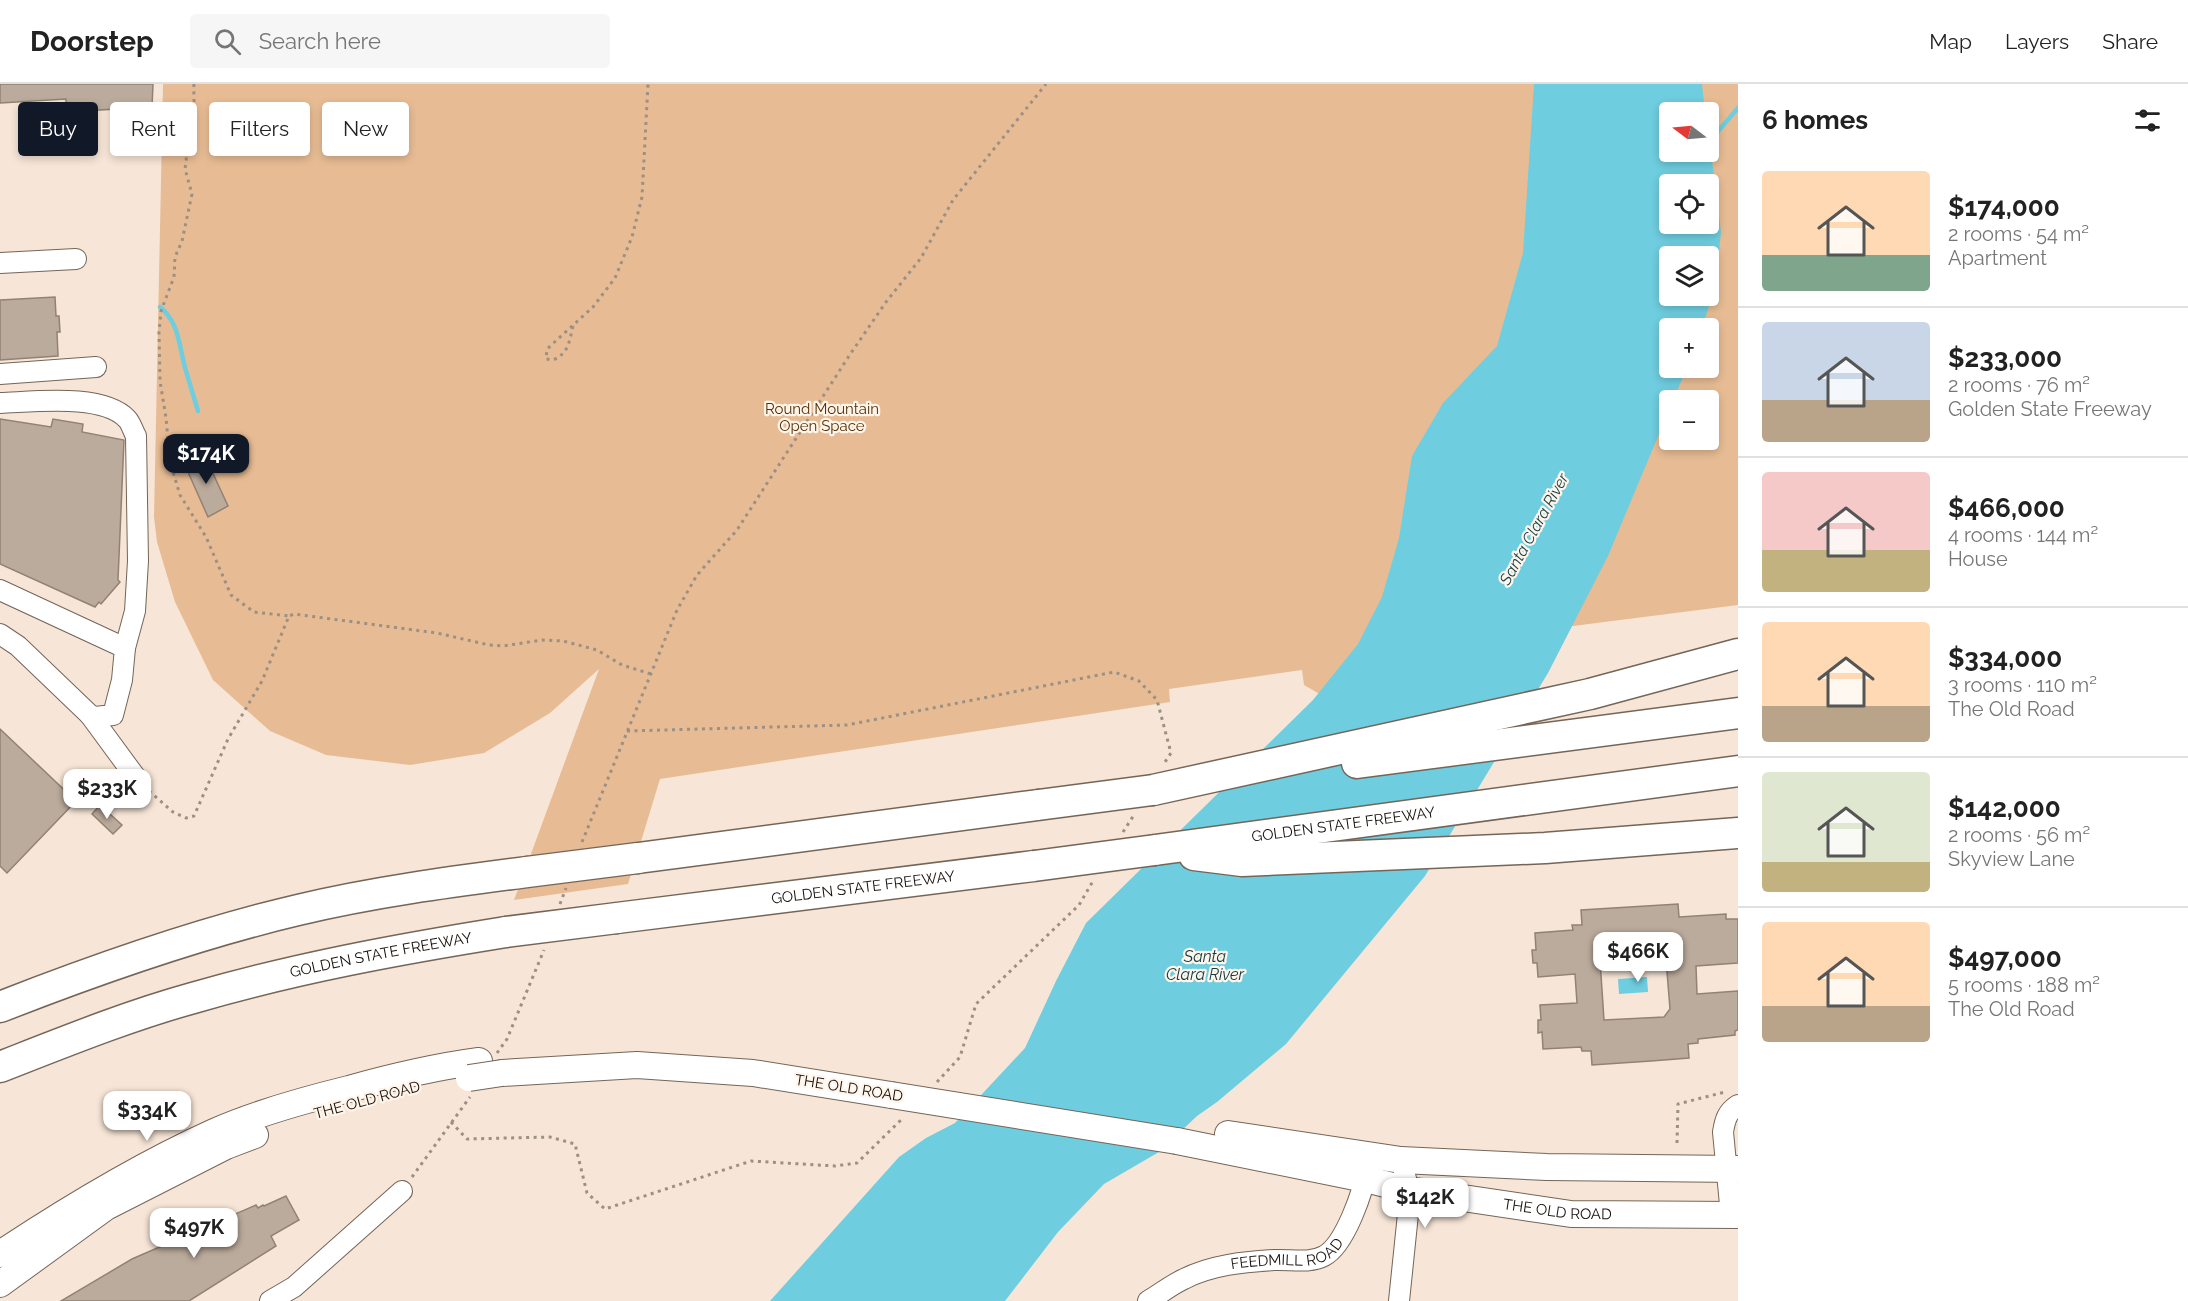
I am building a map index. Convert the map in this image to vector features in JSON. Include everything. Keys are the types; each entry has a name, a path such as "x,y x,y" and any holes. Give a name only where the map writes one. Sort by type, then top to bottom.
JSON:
{"highway":[{"path":"0,1007 110,965 298,910 389,892 527,872 1038,805 1590,694 1738,654"},
{"path":"1156,781 1563,736 1738,713"},
{"name":"GOLDEN STATE FREEWAY","path":"0,1067 192,998 376,953 506,932 1034,866 1738,771"},
{"path":"1155,850 1242,861 1503,850 1738,833"}],"main road":[{"name":"THE OLD ROAD","path":"0,1284 106,1208 226,1146 300,1118 474,1070 506,1065 557,1052 652,1049 698,1051 758,1058 898,1097 1180,1134 1367,1167 1408,1190 1571,1214 1734,1215"},
{"name":"THE OLD ROAD","path":"0,1254 118,1183 197,1140 255,1117 308,1099 432,1068 474,1070"},
{"path":"0,1242 59,1205 164,1150 197,1140"},
{"name":"THE OLD ROAD","path":"1367,1167 1401,1160 1546,1167 1732,1169"}],"street":[{"path":"0,263 76,259"},
{"path":"0,374 96,367"},
{"path":"0,403 80,402 109,407 128,419 136,436 138,561 135,611 125,648 122,680 113,715 95,717 90,715"},
{"path":"0,590 125,648"},
{"path":"0,634 18,646 90,715 136,779"},
{"path":"1733,1098 1732,1109 1725,1120 1723,1132 1732,1169 1734,1215"},
{"path":"1399,1301 1408,1214 1408,1190 1401,1160"},
{"name":"FEEDMILL ROAD","path":"1148,1301 1183,1279 1209,1269 1245,1263 1310,1260 1322,1257 1338,1244 1361,1196 1367,1167"},
{"path":"270,1301 294,1287 402,1191"}],"path":[{"path":"194,84 194,105 188,123 189,136 185,159 186,176 192,194 182,241 175,257 174,277 161,311 160,381 170,462 180,495 206,537 231,595 254,612 289,616 294,614 378,624 437,633 489,645 503,646 542,640 563,641 597,650 622,665 651,674"},
{"path":"573,326 562,356 553,360 546,358 547,350 593,307 615,278 632,237 642,197 648,84"},
{"path":"1046,84 952,200 921,258 886,302 849,356 737,530 697,575 677,610 627,731 847,725 1114,672 1139,681 1157,700 1171,753 1156,781"},
{"path":"136,779 173,812 186,818 194,816 228,739 262,681 289,616"},
{"path":"1122,834 1134,814"},
{"path":"937,1082 960,1057 976,1004 1079,905 1097,875"},
{"path":"451,1122 467,1139 550,1137 574,1144 587,1193 605,1209 751,1161 835,1166 856,1163 882,1141 898,1097"},
{"path":"1677,1143 1678,1104 1733,1098"}],"green space":[{"name":"Round Mountain Open Space","path":"163,84 1738,84 1738,605 1518,633 1337,704 1304,685 1302,670 1169,689 1170,702 660,779 628,884 514,900 599,669 550,713 484,753 410,765 326,755 270,731 213,680 175,602 157,542 154,517 162,156 197,156 197,102 163,102"}],"water":[{"name":"Santa Clara River","path":"1534,84 1702,84 1704,102 1659,102 1659,162 1712,162 1714,174 1659,174 1659,234 1719,234 1719,216 1721,232 1719,250 1719,246 1659,246 1659,306 1709,306 1705,318 1659,318 1659,378 1683,378 1677,390 1659,390 1659,434 1608,556 1548,673 1425,876 1286,1044 1197,1116 1159,1152 1104,1184 1058,1232 1005,1301 770,1301 899,1157 926,1138 955,1123 1025,1048 1086,923 1313,700 1358,644 1382,597 1399,538 1412,456 1443,403 1497,346 1523,253"},
{"path":"1647,977 1648,992 1619,994 1618,979"}],"building":[{"path":"0,84 153,84 152,102 110,102 110,109 98,110 98,102 66,102 66,99 0,103"},
{"path":"55,297 60,332 57,332 58,356 0,360 0,300"},
{"path":"0,419 51,427 53,419 83,424 82,432 124,440 118,580 120,582 101,604 99,602 95,607 0,564"},
{"path":"204,454 228,506 208,517 184,463"},
{"path":"0,729 76,801 7,873 0,866"},
{"path":"100,805 122,825 113,834 92,814"},
{"path":"1678,904 1679,917 1726,914 1726,919 1738,919 1738,963 1696,966 1697,994 1738,991 1738,1030 1735,1031 1735,1035 1698,1039 1698,1043 1688,1044 1689,1058 1651,1061 1592,1065 1591,1051 1582,1051 1581,1047 1543,1049 1542,1032 1538,1033 1538,1020 1541,1020 1540,1005 1577,1003 1575,974 1538,977 1537,963 1533,963 1532,950 1536,950 1535,933 1573,930 1572,925 1582,925 1581,910","holes":["1665,947 1670,1009 1664,1017 1604,1020 1600,960 1606,952"]},
{"path":"286,1196 299,1220 271,1236 276,1246 189,1301 61,1301 132,1259 256,1205 258,1208"}],"waterway":[{"path":"1719,130 1738,108"},
{"path":"160,307 172,321 178,336 198,411"}]}
